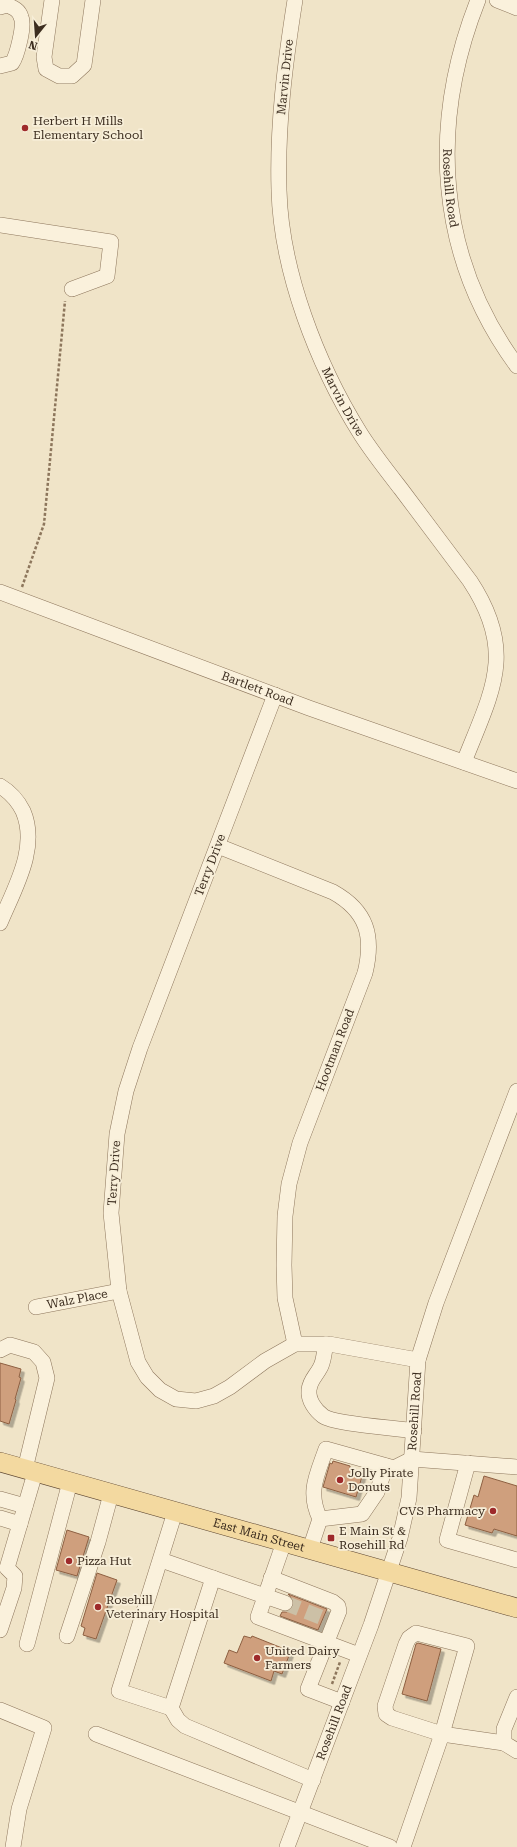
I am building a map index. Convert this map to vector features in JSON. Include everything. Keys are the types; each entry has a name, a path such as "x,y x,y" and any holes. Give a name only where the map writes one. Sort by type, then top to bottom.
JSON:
{"main road":[{"name":"East Main Street","path":"0,1462 517,1608"}],"street":[{"path":"52,0 44,57 46,69 58,76 72,76 84,64 93,0"},
{"name":"Marvin Drive","path":"295,0 282,83 279,133 279,191 284,238 292,274 318,355 343,404 360,434 481,597 493,624 496,650 494,678 491,693 464,762"},
{"name":"Rosehill Road","path":"478,0 459,55 450,103 447,151 448,184 462,261 475,293 494,329 517,366"},
{"path":"497,0 517,8"},
{"path":"0,7 8,5 18,10 22,19 17,56 12,64 0,66"},
{"path":"0,225 111,242 107,276 72,289"},
{"name":"Bartlett Road","path":"0,592 276,695 517,781"},
{"name":"Terry Drive","path":"276,695 140,1048 126,1091 117,1134 111,1213 119,1291 138,1362 147,1377 160,1390 176,1399 196,1401 214,1396 230,1387 266,1361 295,1344"},
{"path":"0,786 10,792 22,809 27,822 29,834 28,849 0,923"},
{"name":"Hootman Road","path":"218,846 333,892 346,900 358,912 365,925 369,941 369,956 365,973 300,1143 289,1184 285,1216 285,1298 295,1344"},
{"name":"Rosehill Road","path":"287,1847 360,1656 389,1572 405,1518 409,1498 418,1360 436,1303 517,1091"},
{"name":"Walz Place","path":"36,1307 119,1291"},
{"path":"295,1344 326,1344 418,1360"},
{"path":"326,1344 321,1367 313,1377 309,1389 310,1399 316,1409 324,1417 344,1422 414,1431"},
{"path":"0,1350 10,1345 34,1352 43,1362 47,1378 35,1428 25,1506 20,1524 6,1548 6,1568 15,1576 14,1588 0,1630"},
{"path":"310,1549 320,1519 314,1507 314,1483 326,1449 394,1468 412,1458 517,1466"},
{"path":"468,1462 447,1540 517,1560"},
{"path":"320,1519 362,1514 377,1492 386,1466"},
{"path":"27,1644 70,1482"},
{"path":"67,1636 98,1542 111,1494"},
{"path":"0,1499 25,1506"},
{"path":"175,1512 119,1691 171,1708 178,1720 185,1726 313,1780"},
{"path":"0,1518 20,1524"},
{"path":"284,1542 258,1617 360,1656"},
{"path":"161,1560 266,1595 285,1603"},
{"path":"171,1708 214,1578"},
{"path":"271,1578 333,1602 338,1606 339,1611 329,1620 326,1643 308,1689 342,1702"},
{"path":"402,1847 442,1734 467,1646 416,1633 409,1638 386,1706 386,1714 392,1718 442,1734 511,1747"},
{"path":"511,1747 504,1730 517,1697"},
{"path":"0,1710 44,1728 19,1809 13,1847"},
{"path":"96,1734 390,1847"}],"path":[{"path":"21,589 44,524 66,297 72,289"}],"building":[{"path":"0,1363 21,1369 19,1377 21,1378 9,1424 0,1421"},
{"name":"Jolly Pirate Donuts","path":"333,1461 350,1466 350,1469 363,1473 356,1497 323,1487 330,1463 332,1464"},
{"name":"CVS Pharmacy","path":"484,1476 517,1486 517,1536 494,1529 492,1533 465,1525 474,1495 478,1497"},
{"name":"Pizza Hut","path":"67,1530 89,1537 77,1576 56,1570"},
{"name":"Rosehill Veterinary Hospital","path":"97,1573 117,1580 96,1639 83,1635 85,1628 81,1626"},
{"name":"United Dairy Farmers","path":"288,1594 327,1609 318,1630 280,1616 282,1612 287,1612 293,1606 294,1601"},
{"name":"United Dairy Farmers","path":"244,1636 251,1638 252,1636 282,1648 282,1650 290,1653 282,1674 274,1671 271,1681 224,1663 229,1650 237,1653"},
{"path":"418,1643 441,1649 427,1701 402,1694 416,1644"}],"tunnel":[{"path":"285,1603 323,1618"}],"place":[{"name":"Herbert H Mills Elementary School","path":"25,128"},
{"name":"Jolly Pirate Donuts","path":"340,1480"},
{"name":"CVS Pharmacy","path":"493,1511"},
{"name":"E Main St & Rosehill Rd","path":"331,1538"},
{"name":"Pizza Hut","path":"69,1561"},
{"name":"Rosehill Veterinary Hospital","path":"98,1607"},
{"name":"United Dairy Farmers","path":"257,1658"}]}
